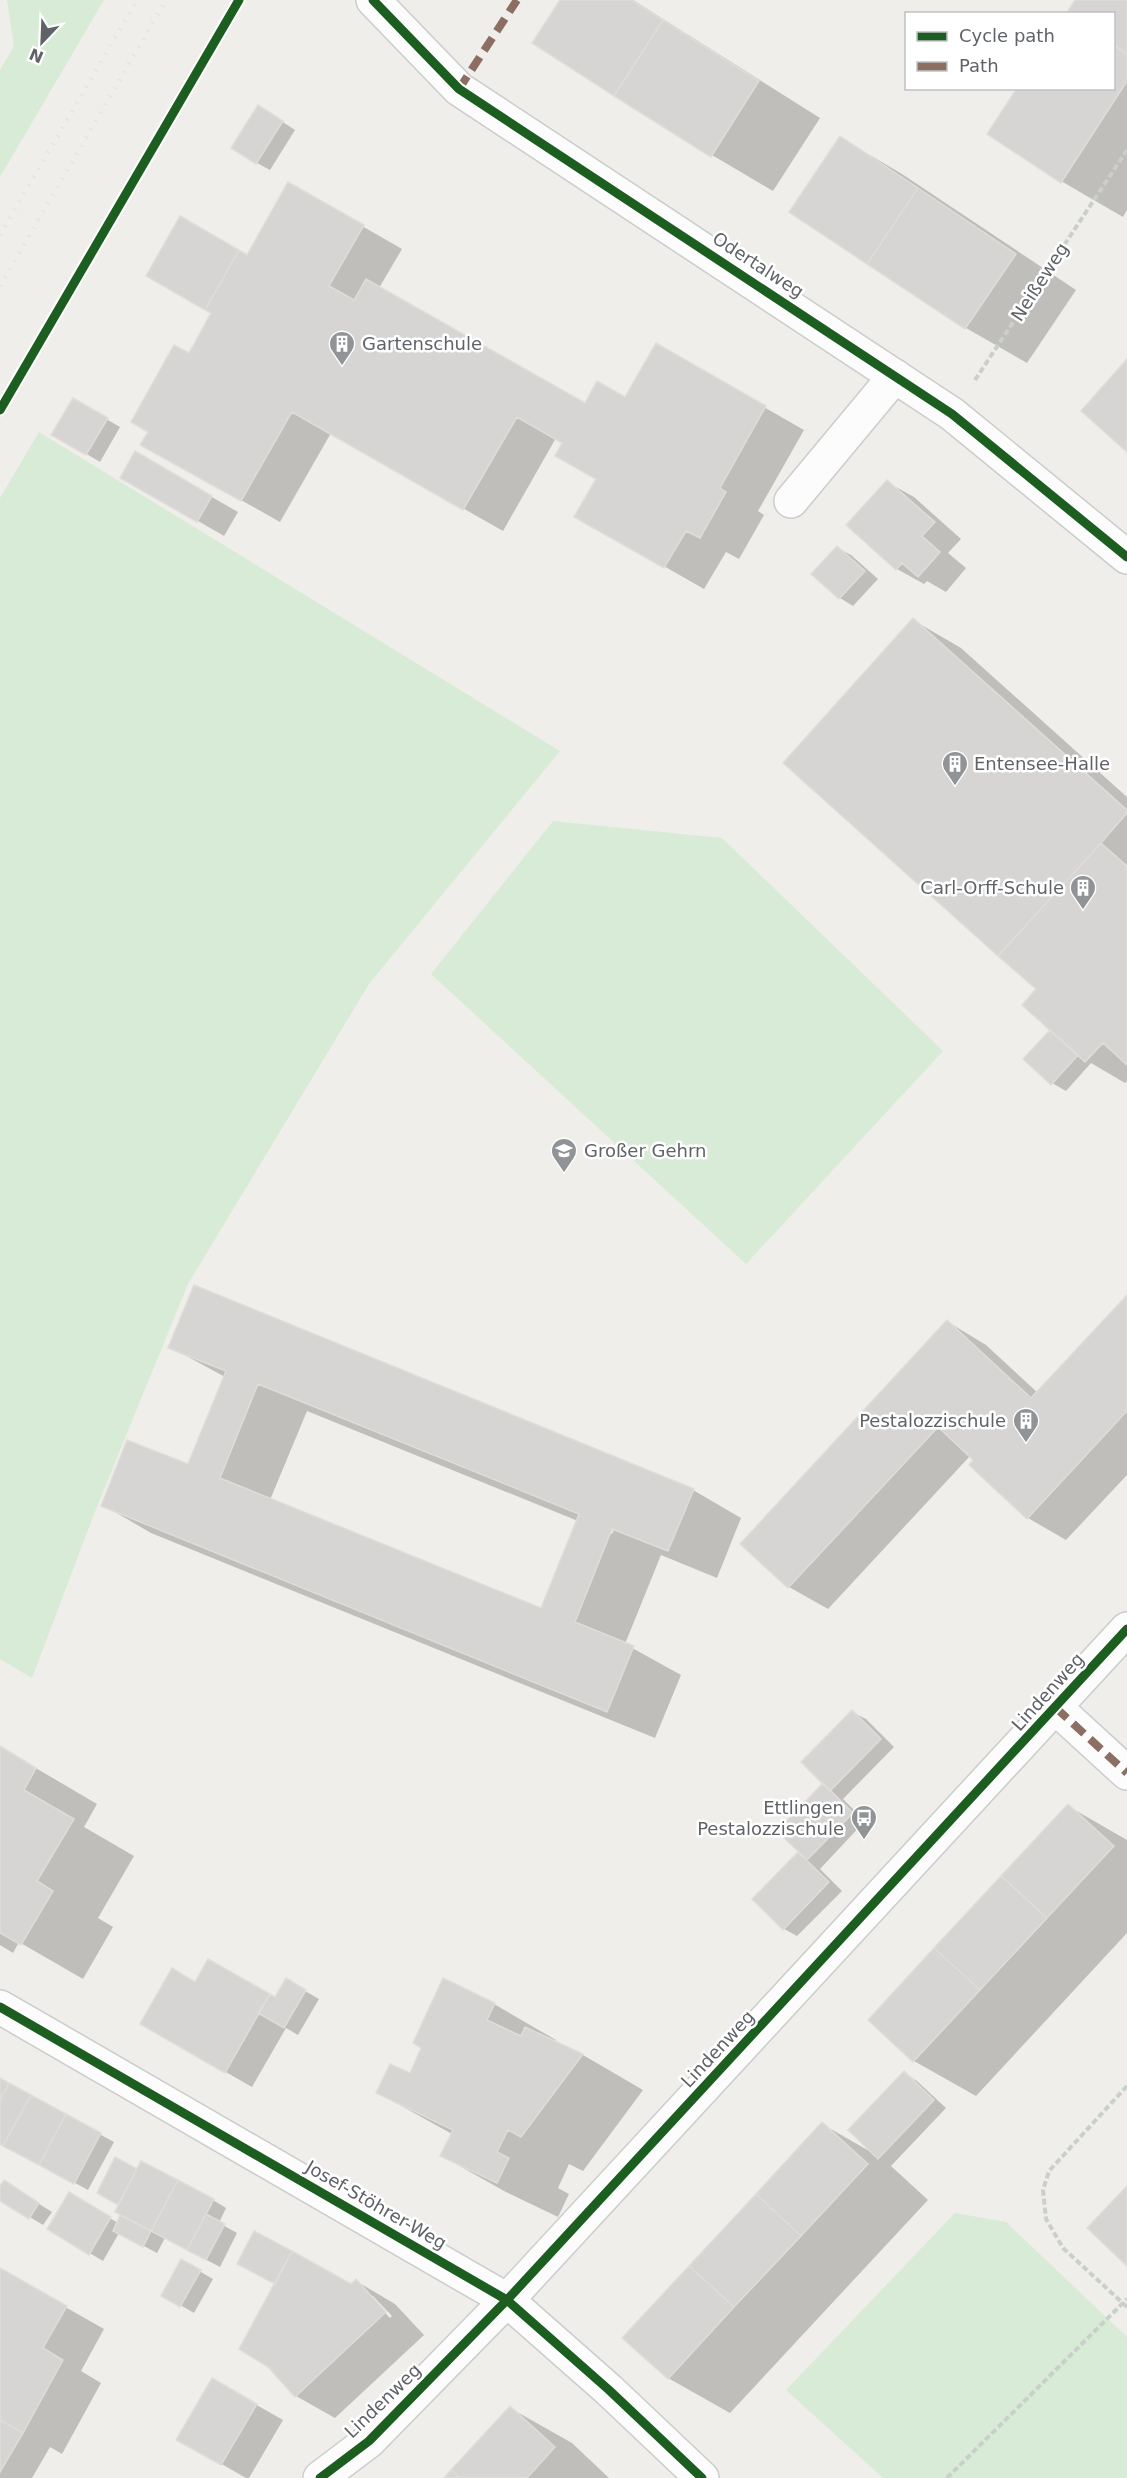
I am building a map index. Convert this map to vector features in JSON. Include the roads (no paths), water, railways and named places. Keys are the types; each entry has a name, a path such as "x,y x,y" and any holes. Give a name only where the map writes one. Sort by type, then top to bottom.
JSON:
{"street":[{"name":"Odertalweg","path":"390,6 459,89 952,414 1127,557"},
{"path":"791,501 895,376"},
{"name":"Lindenweg","path":"320,2478 369,2441 507,2300 1127,1629"},
{"path":"1056,1708 1127,1773"},
{"name":"Josef-Stöhrer-Weg","path":"0,2007 507,2300 609,2390 702,2478"}],"railway":[{"path":"0,235 137,0"},
{"path":"0,286 166,0"}],"place":[{"name":"Gartenschule","path":"342,367"},
{"name":"Entensee-Halle","path":"955,787"},
{"name":"Carl-Orff-Schule","path":"1083,911"},
{"name":"Großer Gehrn","path":"564,1174"},
{"name":"Pestalozzischule","path":"1026,1444"},
{"name":"Ettlingen Pestalozzischule","path":"864,1841"}]}
